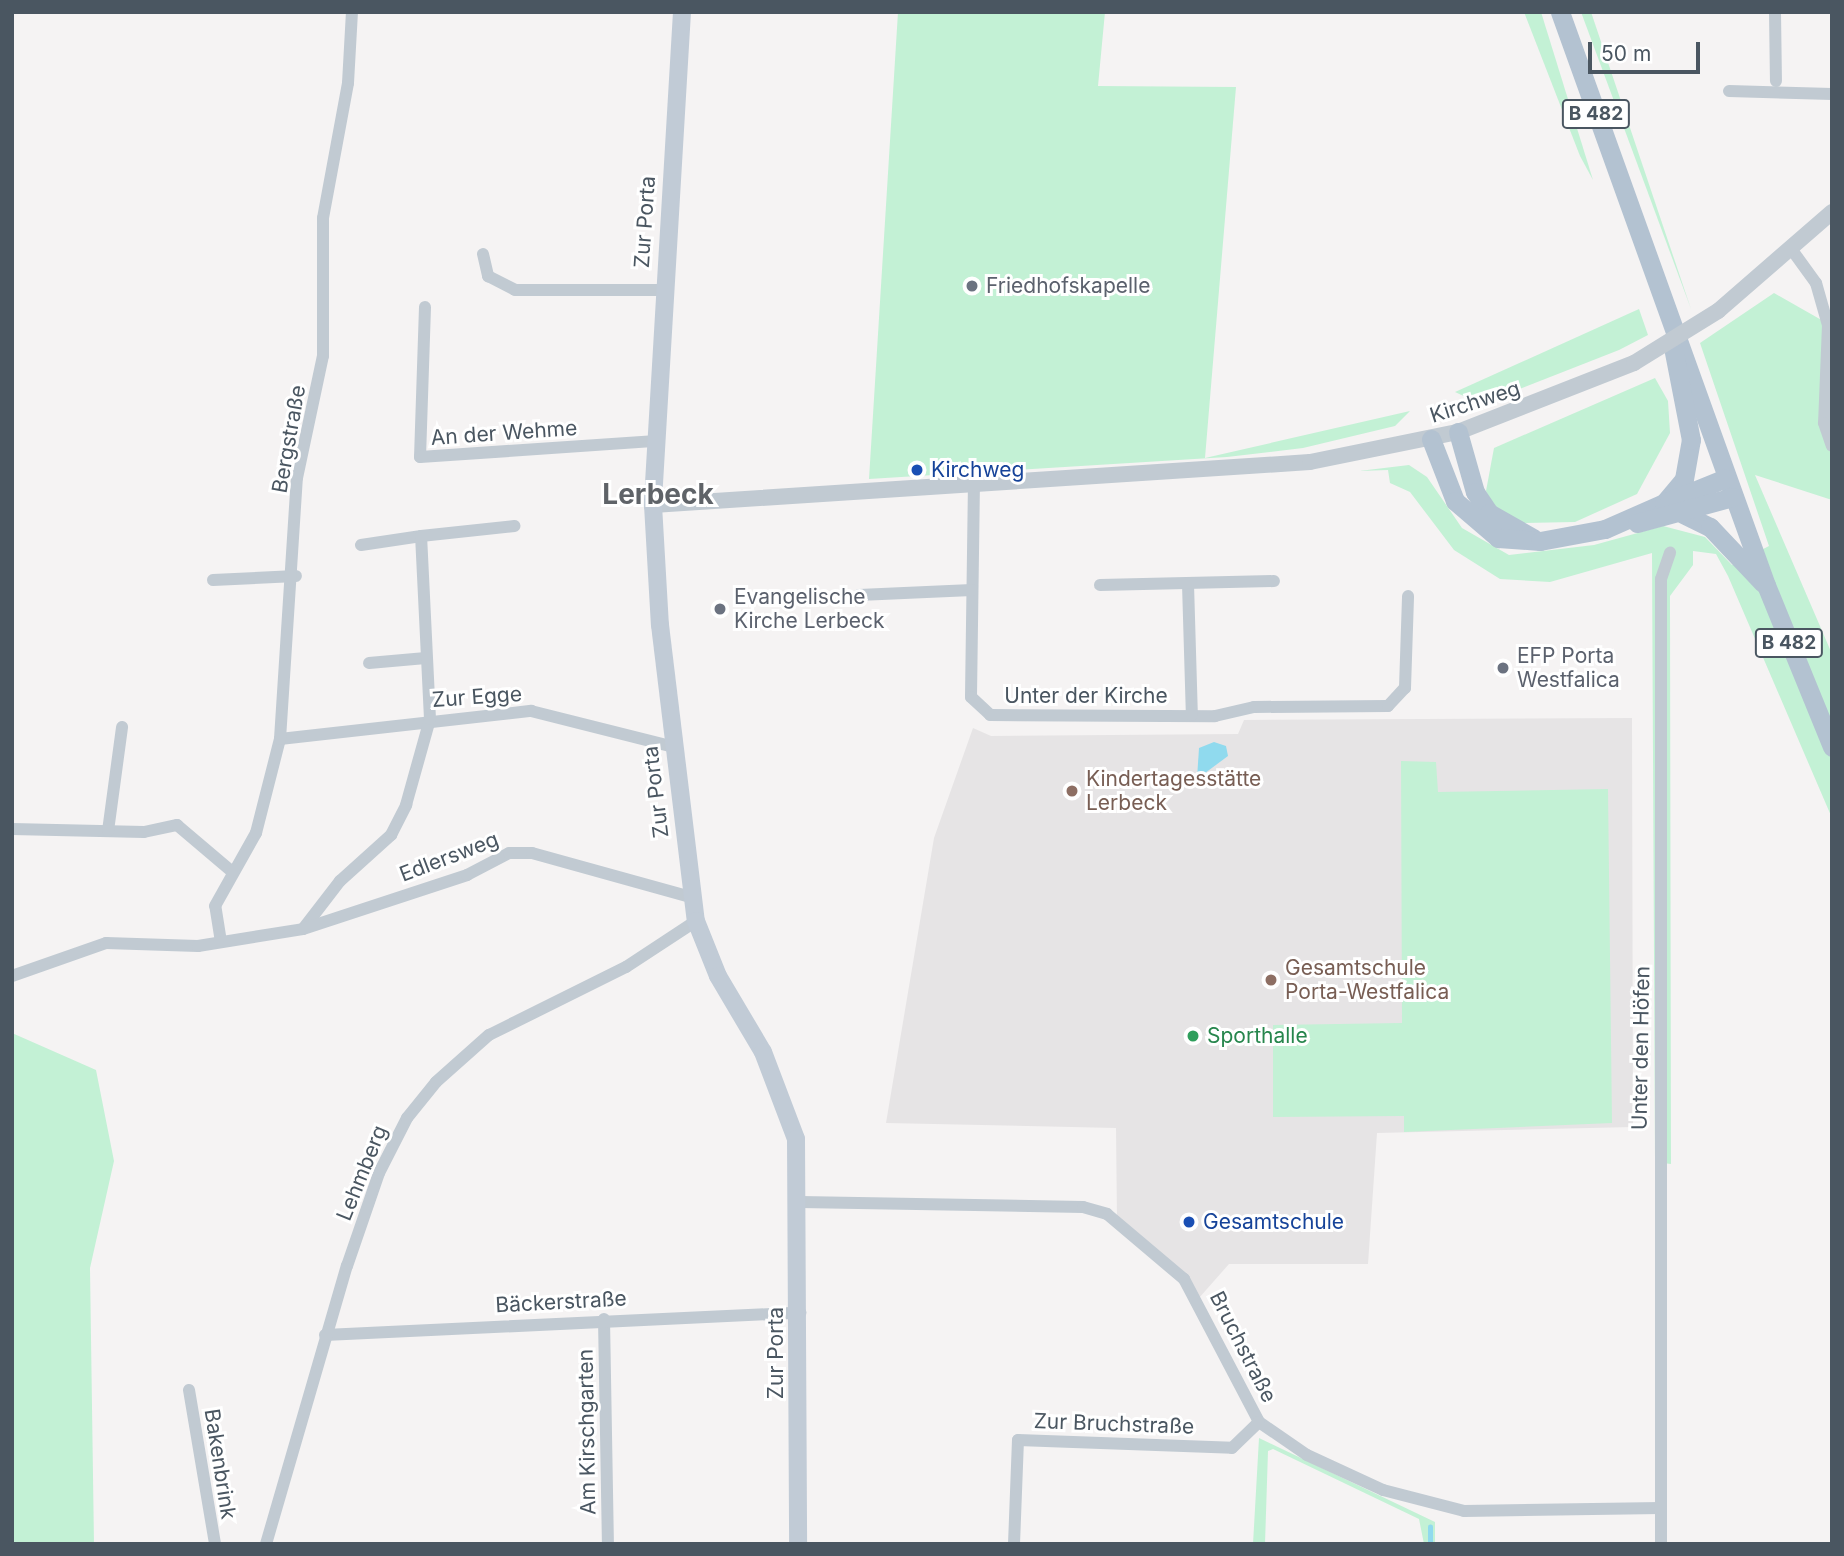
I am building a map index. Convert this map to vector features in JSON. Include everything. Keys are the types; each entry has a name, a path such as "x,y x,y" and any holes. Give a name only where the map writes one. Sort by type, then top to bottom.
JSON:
{"main road":[{"name":"Zur Porta","path":"682,12 663,290 653,505 674,747 696,921 786,1102 800,1202 798,1544"},
{"name":"B 482","path":"1560,12 1733,497 1832,747"},
{"path":"1664,503 1691,460 1672,328"},
{"path":"1458,432 1475,492 1489,513 1540,541"},
{"path":"1431,439 1455,501 1475,524 1498,538 1540,541 1683,514 1733,497"},
{"path":"1605,528 1726,478"},
{"path":"1683,514 1710,527 1766,585"}],"street":[{"name":"Bergstraße","path":"221,943 215,906 230,870 256,833 281,739 296,576 297,478 323,356 323,218 348,83 352,12"},
{"path":"1775,12 1776,81"},
{"path":"1729,92 1832,94"},
{"name":"Kirchweg","path":"653,505 974,481 1310,462 1431,439 1458,432 1634,363 1718,311 1792,250 1832,212"},
{"path":"1792,250 1816,283 1828,325 1824,423 1832,446"},
{"path":"483,254 488,276 515,290 663,290"},
{"name":"An der Wehme","path":"425,307 420,457 656,441"},
{"name":"Unter der Kirche","path":"974,481 971,590 975,707 990,715 1192,715 1388,706 1405,688 1408,597"},
{"path":"361,545 514,526"},
{"path":"303,929 340,881 391,835 406,805 430,719 421,537"},
{"name":"Unter den Höfen","path":"1661,1544 1661,579 1670,553"},
{"path":"213,580 296,576"},
{"path":"1100,585 1274,580"},
{"name":"Unter der Kirche","path":"1188,584 1192,715"},
{"path":"859,595 971,590"},
{"path":"369,663 426,658"},
{"name":"Zur Egge","path":"281,739 430,719 531,712 674,747"},
{"path":"108,831 122,727"},
{"path":"12,828 108,831 177,825 230,870"},
{"name":"Edlersweg","path":"12,976 106,943 221,943 303,929 467,875 509,853 532,853 691,897"},
{"name":"Lehmberg","path":"266,1544 325,1335 379,1173 407,1118 436,1082 512,1020 626,967 696,921"},
{"name":"Bruchstraße","path":"800,1202 1083,1207 1107,1214 1184,1279 1259,1422 1307,1455 1422,1503 1464,1511 1661,1508"},
{"name":"Bäckerstraße","path":"325,1335 604,1319 800,1313"},
{"name":"Am Kirschgarten","path":"604,1319 608,1544"},
{"name":"Bakenbrink","path":"189,1390 215,1544"},
{"name":"Zur Bruchstraße","path":"1014,1544 1018,1440 1232,1448 1259,1422"}],"shaded area":[{"name":"Gesamtschule Porta-Westfalica","path":"1632,718 1633,1127 1377,1133 1368,1264 1229,1264 1199,1298 1117,1221 1116,1128 886,1123 934,838 973,728 991,736 1238,734 1244,720"}],"green space":[{"path":"898,12 1105,12 1098,86 1236,87 1205,458 1410,411 1395,426 1303,448 1227,457 869,479"},
{"path":"1524,12 1541,12 1593,180 1580,156"},
{"path":"1581,12 1591,12 1691,309"},
{"path":"1774,293 1832,326 1832,500 1755,475 1832,654 1832,818 1728,576 1716,554 1693,551 1693,565 1670,596 1671,1164 1655,1162 1652,553 1550,582 1500,579 1454,550 1410,492 1390,483 1388,470 1359,471 1409,465 1427,477 1462,528 1509,555 1594,545 1663,526 1705,537 1732,565 1769,546 1700,343"},
{"path":"1639,309 1648,335 1619,350 1481,404 1455,392"},
{"path":"1655,378 1668,401 1670,433 1637,494 1575,522 1519,523 1496,510 1486,491 1494,448"},
{"path":"1401,761 1436,762 1438,792 1608,789 1612,1123 1404,1132 1404,1116 1273,1117 1273,1025 1402,1023"},
{"path":"12,1033 96,1070 114,1161 90,1268 94,1544 12,1544"},
{"path":"1259,1438 1435,1522 1435,1544 1424,1544 1419,1519 1273,1449 1268,1451 1265,1544 1253,1544"}],"water":[{"path":"1214,742 1226,746 1228,756 1197,779 1199,748"}],"waterway":[{"path":"1430,1527 1430,1544"}],"place":[{"name":"Friedhofskapelle","path":"972,286"},
{"name":"Kirchweg","path":"917,470"},
{"name":"Evangelische Kirche Lerbeck","path":"720,609"},
{"name":"EFP Porta Westfalica","path":"1503,668"},
{"name":"Kindertagesstätte Lerbeck","path":"1072,791"},
{"name":"Gesamtschule Porta-Westfalica","path":"1271,980"},
{"name":"Sporthalle","path":"1193,1036"},
{"name":"Gesamtschule","path":"1189,1222"}],"district":[{"name":"Lerbeck","path":"658,494"}]}
